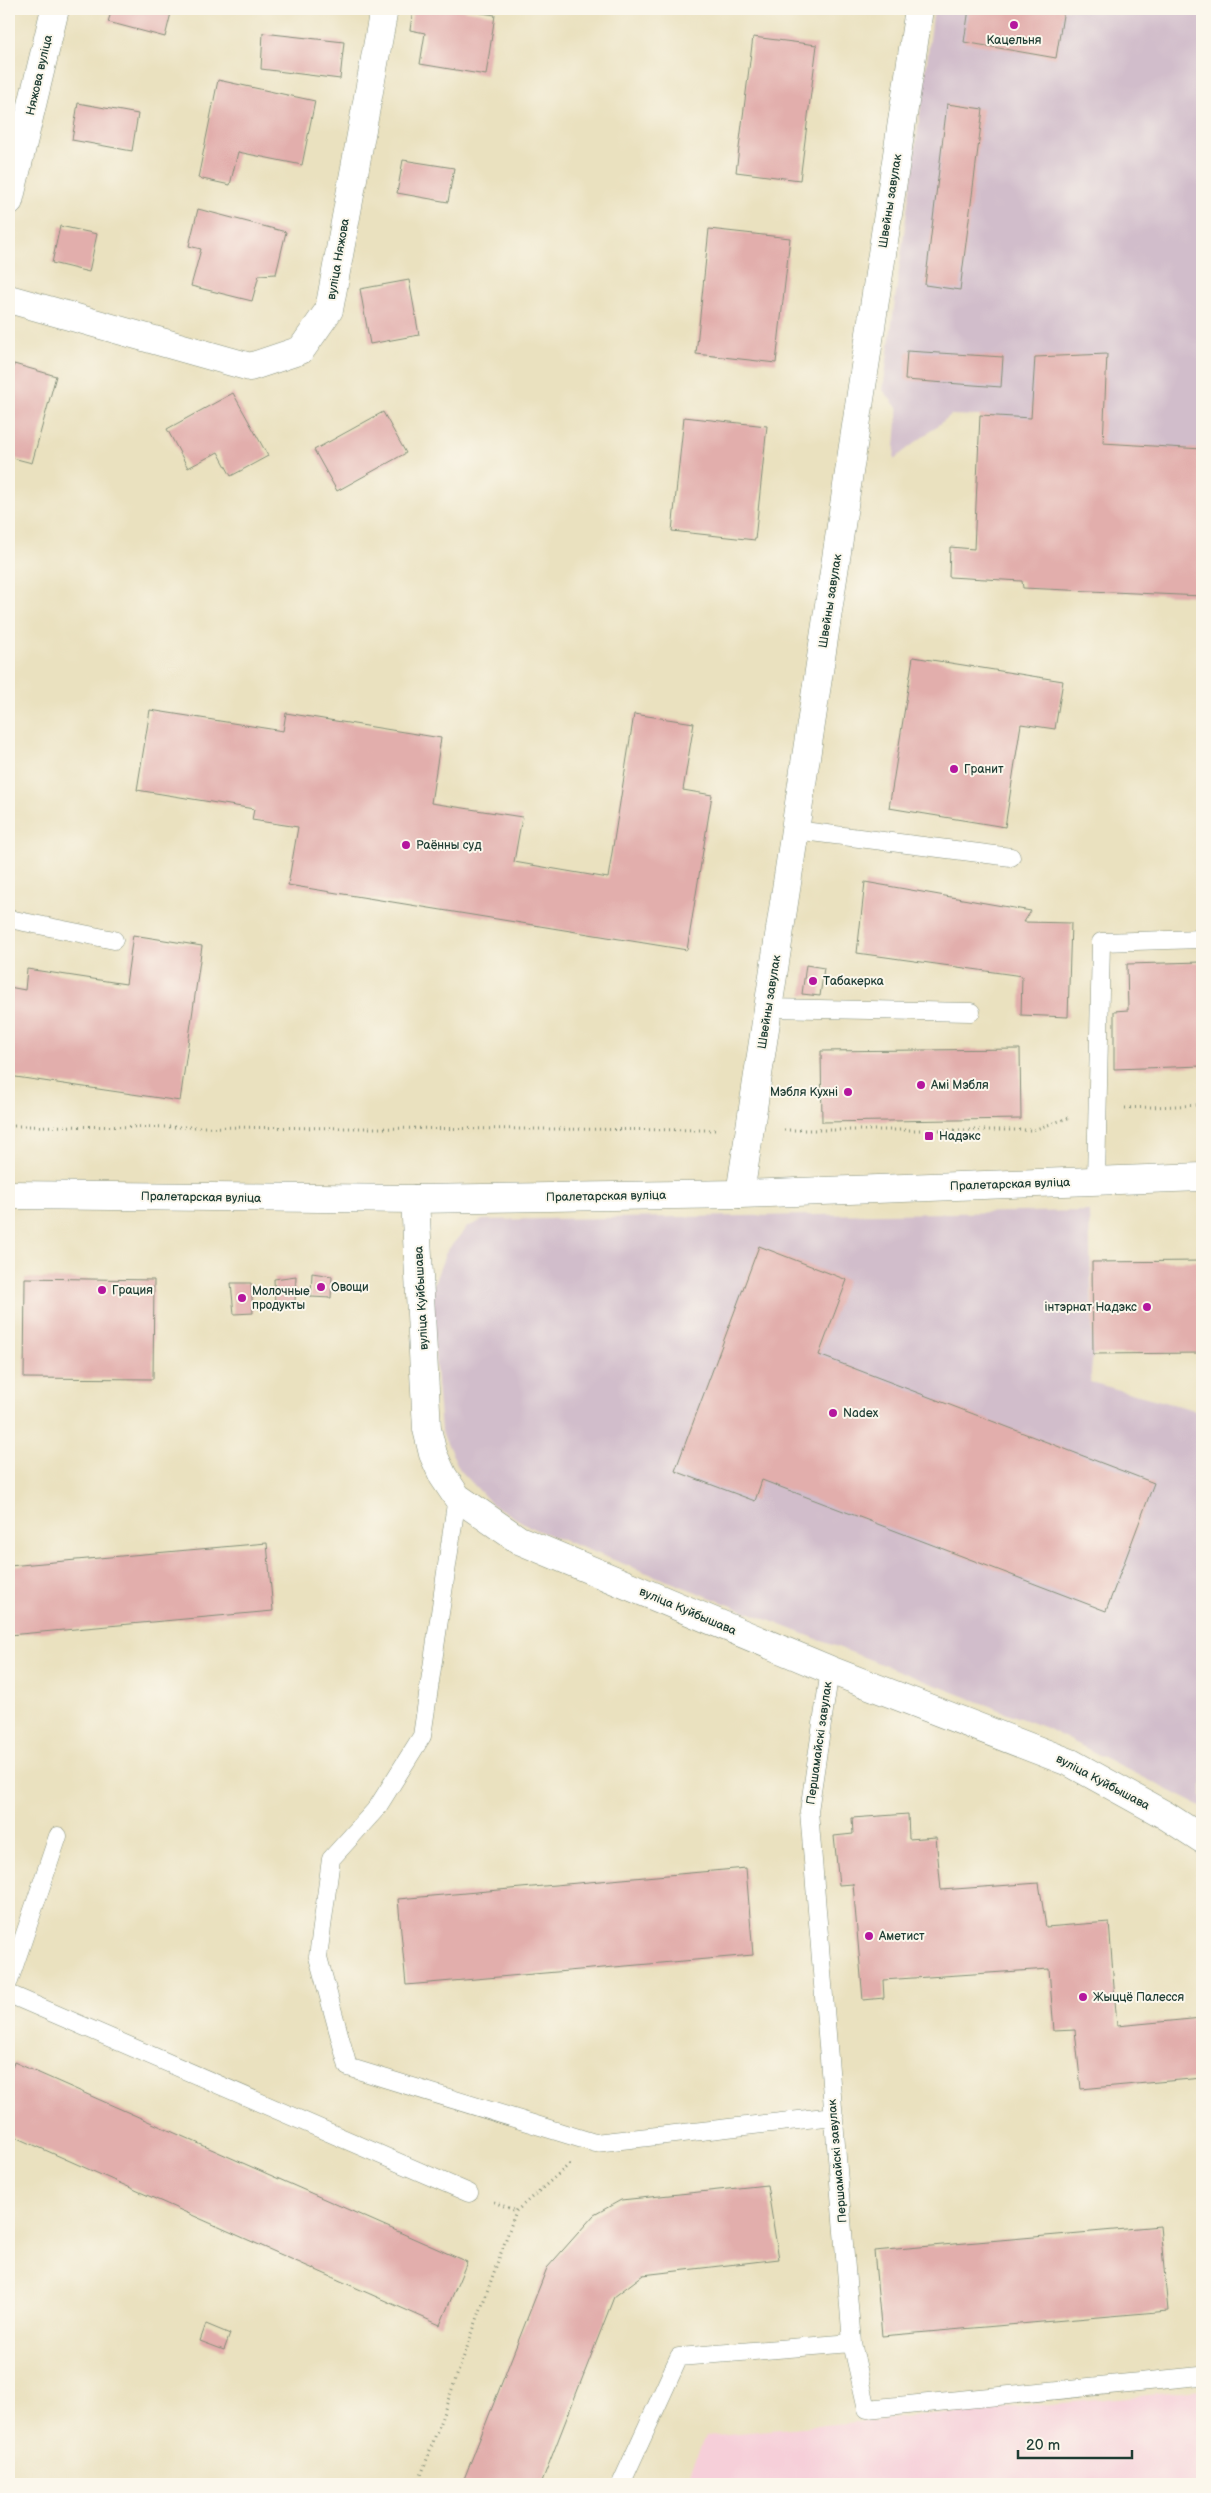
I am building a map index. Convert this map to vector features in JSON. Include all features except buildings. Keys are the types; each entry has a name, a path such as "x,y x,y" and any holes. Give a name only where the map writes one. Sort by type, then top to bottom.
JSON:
{"street":[{"name":"Няжова вуліца","path":"9,200 50,9"},
{"name":"вуліца Няжова","path":"9,299 250,367 301,350 329,310 384,9"},
{"name":"Швейны завулак","path":"740,1194 919,9"},
{"name":"Пралетарская вуліца","path":"9,1195 415,1199 740,1194 1202,1177"},
{"name":"вуліца Куйбышава","path":"415,1199 427,1429 433,1454 443,1476 457,1497 519,1540 830,1670 1071,1763 1165,1815 1202,1839"}],"lane":[{"path":"795,830 1010,857"},
{"path":"9,919 114,940"},
{"path":"1096,1181 1102,942 1202,939"},
{"path":"768,1008 971,1012"},
{"path":"457,1497 422,1736 377,1808 331,1859 318,1957 348,2067 595,2143 834,2116"},
{"name":"Першамайскі завулак","path":"830,1670 809,1811 852,2342 867,2409 1200,2376"},
{"path":"9,1981 58,1836"},
{"path":"9,1994 469,2193"},
{"path":"621,2484 679,2357 852,2342"}],"path":[{"path":"9,1126 1033,1130 1097,1108 1202,1105"},
{"path":"418,2484 516,2211 595,2143"}],"shaded area":[{"path":"934,9 1202,9 1202,596 1023,588 1031,418 951,415 894,459 898,409 883,390"},
{"path":"1089,1211 1093,1354 1090,1382 1202,1412 1202,1807 1046,1728 534,1529 492,1504 460,1470 441,1431 430,1294 446,1252 467,1227 483,1220"},
{"path":"1202,2390 1202,2484 685,2484 705,2436"}],"place":[{"name":"Кацельня","path":"1014,25"},
{"name":"Гранит","path":"954,769"},
{"name":"Раённы суд","path":"406,845"},
{"name":"Табакерка","path":"813,981"},
{"name":"Амі Мэбля","path":"921,1085"},
{"name":"Мэбля Кухні","path":"848,1092"},
{"name":"Надэкс","path":"929,1136"},
{"name":"Овощи","path":"321,1287"},
{"name":"Грация","path":"102,1290"},
{"name":"Молочные продукты","path":"242,1298"},
{"name":"інтэрнат Надэкс","path":"1147,1307"},
{"name":"Nadex","path":"833,1413"},
{"name":"Аметист","path":"869,1936"},
{"name":"Жыццё Палесся","path":"1083,1997"}]}
